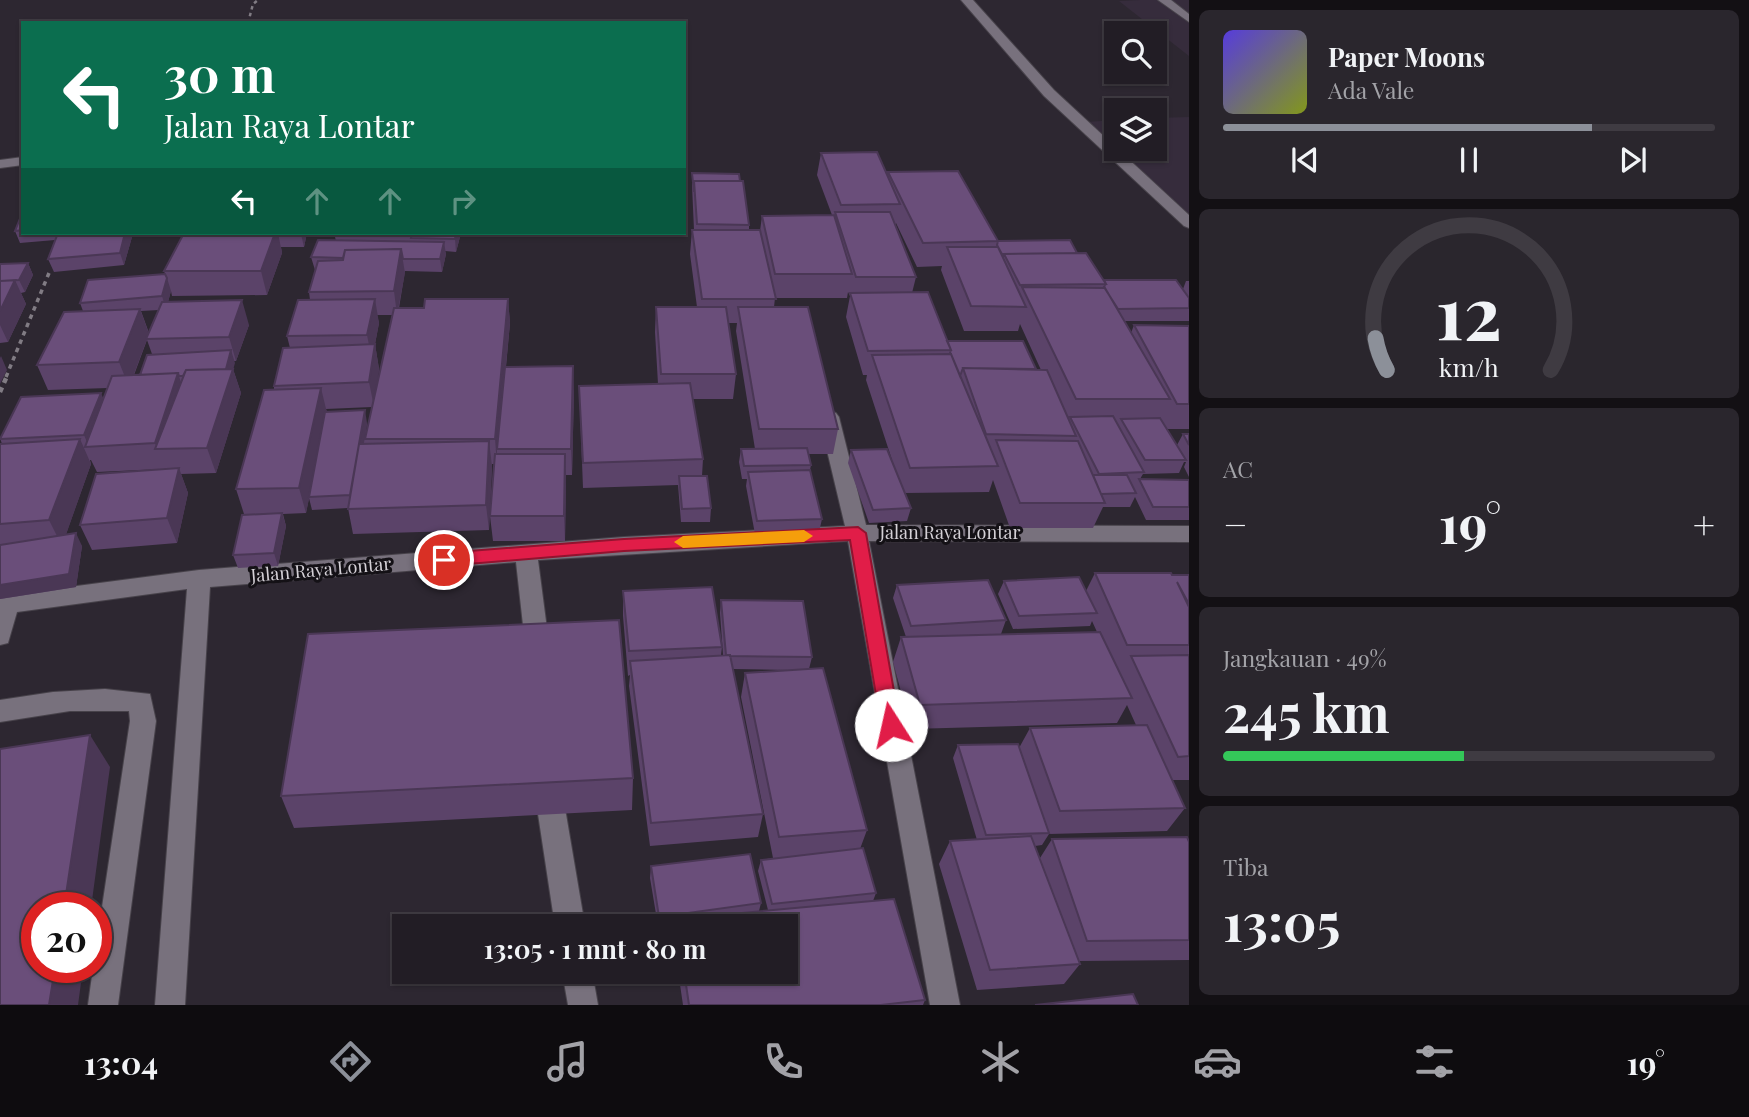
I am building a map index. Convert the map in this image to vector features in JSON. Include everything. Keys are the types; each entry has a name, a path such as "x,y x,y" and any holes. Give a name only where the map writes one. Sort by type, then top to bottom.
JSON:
{"street":[{"path":"967,0 1049,93 1189,223"},
{"path":"1164,0 1189,19"},
{"path":"0,164 21,160"},
{"path":"825,401 858,533 895,753 945,1005"},
{"name":"Jalan Raya Lontar","path":"4,604 199,579 624,545 858,533 1186,538"},
{"path":"526,553 539,658"},
{"path":"170,1005 199,579"},
{"path":"0,636 4,604"},
{"path":"0,711 55,701 116,698 141,701 143,721 103,1005"},
{"path":"552,814 568,914"},
{"path":"579,984 583,1005"}],"path":[{"path":"249,21 253,4 258,0"},
{"path":"0,391 49,273"}],"shaded area":[{"path":"1189,0 1189,56 1167,39 1167,21 1144,21 1119,1"},
{"path":"1189,117 1189,221 1127,161 1167,161 1167,118"},
{"path":"1104,121 1104,139 1086,122"}],"building":[{"path":"877,152 900,204 841,205 821,153"},
{"path":"958,171 998,241 923,243 888,172"},
{"path":"692,173 739,174 740,181 694,181 694,192"},
{"path":"694,181 743,181 749,225 697,224"},
{"path":"835,212 890,212 916,277 856,277"},
{"path":"834,215 852,274 775,274 762,216"},
{"path":"21,216 21,230 15,231"},
{"path":"692,230 760,230 776,299 702,299"},
{"path":"57,235 124,235 120,253 48,259"},
{"path":"183,235 274,235 261,271 164,271"},
{"path":"412,235 456,235 455,239 411,238"},
{"path":"318,240 444,242 440,259 403,259 401,249 345,250 343,258 311,257"},
{"path":"1070,240 1077,253 1003,256 997,245 998,241"},
{"path":"947,247 998,247 1026,307 971,306"},
{"path":"401,249 394,291 309,292 318,261 343,260 345,250"},
{"path":"1086,253 1106,284 1020,285 1004,254"},
{"path":"28,263 19,280 0,281 0,264"},
{"path":"165,274 167,278 162,296 80,303 88,280"},
{"path":"15,280 0,311 0,281"},
{"path":"1104,280 1176,280 1189,298 1189,308 1118,309 1104,287"},
{"path":"1022,287 1105,288 1170,399 1076,399"},
{"path":"928,292 951,350 868,351 850,293"},
{"path":"375,299 367,335 287,336 298,300"},
{"path":"425,299 508,299 495,439 365,439 394,308 424,308"},
{"path":"242,300 229,337 146,339 162,302"},
{"path":"656,307 726,307 736,374 661,374"},
{"path":"738,307 808,307 838,429 759,429"},
{"path":"140,309 119,362 37,365 64,312"},
{"path":"1134,325 1189,326 1189,404 1177,404"},
{"path":"947,341 1023,341 1036,369 963,368 960,376"},
{"path":"375,344 369,382 274,386 283,348"},
{"path":"231,350 226,369 186,370 183,376 178,373 140,375 147,355"},
{"path":"951,354 998,466 910,468 872,355"},
{"path":"573,366 571,449 497,449 505,367"},
{"path":"963,368 1047,370 1076,436 986,434"},
{"path":"233,369 207,448 155,449 186,370"},
{"path":"178,373 155,443 85,447 112,376"},
{"path":"690,383 703,459 583,463 579,386"},
{"path":"321,388 299,488 236,489 264,390"},
{"path":"101,393 84,435 0,439 21,397"},
{"path":"365,410 350,495 309,497 325,412"},
{"path":"1113,416 1144,472 1099,474 1070,417"},
{"path":"1160,418 1186,460 1145,460 1121,419"},
{"path":"1183,434 1189,434 1189,445"},
{"path":"80,439 49,520 0,524 0,444"},
{"path":"996,440 1078,441 1105,503 1020,503"},
{"path":"489,441 486,505 348,509 359,444"},
{"path":"807,448 811,465 744,466 741,449"},
{"path":"887,449 911,508 873,510 851,450"},
{"path":"495,454 565,454 564,516 490,516"},
{"path":"179,468 167,518 80,525 96,474"},
{"path":"810,470 822,519 757,521 748,472"},
{"path":"1093,475 1127,475 1136,493 1101,494"},
{"path":"679,476 707,476 711,508 682,509"},
{"path":"1139,479 1189,480 1189,507 1153,507"},
{"path":"282,513 274,553 233,555 242,515"},
{"path":"76,533 69,574 0,585 0,545"},
{"path":"1095,573 1189,575 1189,604 1177,582 1189,607 1189,645 1127,645"},
{"path":"1079,577 1097,613 1019,616 1004,581"},
{"path":"988,580 1006,620 911,626 897,585"},
{"path":"712,587 722,647 629,651 623,591"},
{"path":"721,600 803,601 812,657 726,655"},
{"path":"619,620 633,778 281,796 308,634"},
{"path":"1100,632 1132,698 920,705 901,637"},
{"path":"730,655 763,814 651,823 630,661"},
{"path":"1189,655 1189,756 1178,757 1131,656"},
{"path":"823,668 867,830 779,837 745,673"},
{"path":"1147,725 1185,808 1060,811 1030,728"},
{"path":"90,735 66,892 21,892 21,983 53,983 49,1005 0,1005 0,749"},
{"path":"1018,744 1049,833 986,835 958,745"},
{"path":"1031,836 1080,964 990,970 950,841"},
{"path":"1187,837 1189,940 1087,941 1052,839"},
{"path":"863,848 876,893 772,904 761,860"},
{"path":"750,854 761,903 681,914 659,914 651,866"},
{"path":"894,899 925,1000 881,1005 689,1005 686,984 798,984 798,914 730,914"},
{"path":"1133,994 1138,1005 1035,1005"}],"slow traffic":[{"path":"683,542 804,536"}],"route":[{"path":"444,560 624,545 858,533 891,725"}]}
